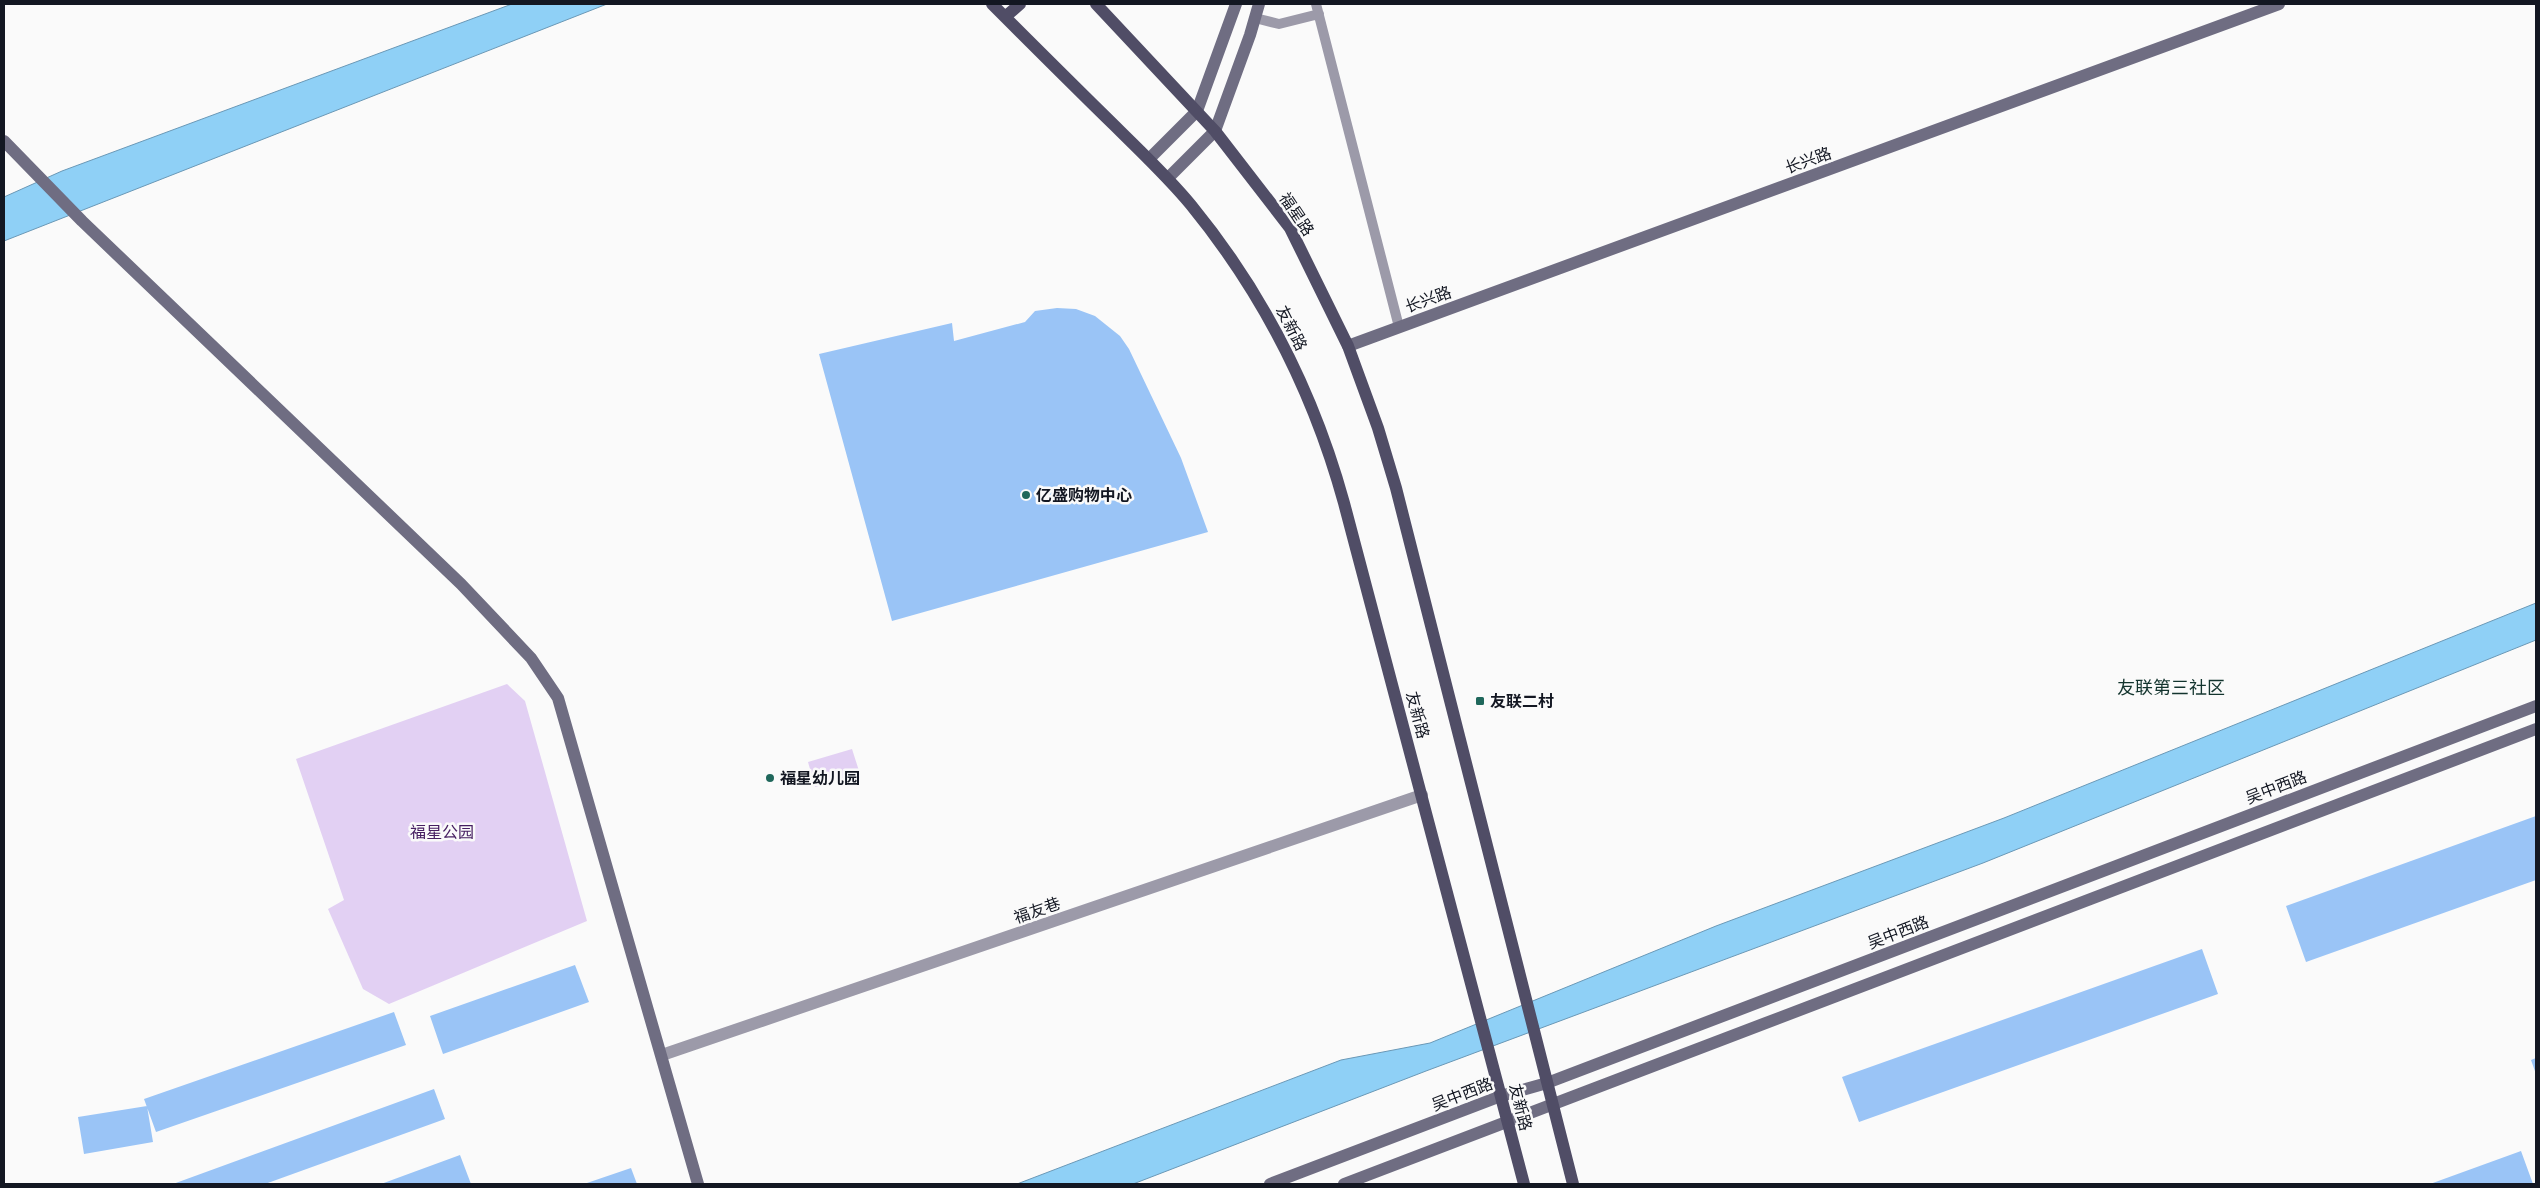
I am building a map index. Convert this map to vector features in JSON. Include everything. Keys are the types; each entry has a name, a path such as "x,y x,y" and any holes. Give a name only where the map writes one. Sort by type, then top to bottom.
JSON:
{"main road":[{"path":"992,4 1168,178 1215,131 1259,4"},
{"path":"1005,17 1020,4"},
{"name":"福星路","path":"1096,4 1215,131 1290,228 1348,346 1378,428 1396,488"},
{"path":"1149,159 1197,111 1236,4"},
{"name":"长兴路","path":"1348,346 2280,4"},
{"path":"4,141 82,221 461,584 531,658 558,698 698,1184"},
{"name":"友新路","path":"1168,178 1203,220 1240,270 1278,334 1329,450 1422,794 1524,1184"},
{"name":"友新路","path":"1396,488 1573,1184"},
{"name":"吴中西路","path":"1270,1184 1501,1096 1547,1083 2536,706"},
{"path":"1344,1184 2536,729"}],"street":[{"name":"福友巷","path":"662,1055 1422,794"}],"lane":[{"path":"1255,18 1279,24 1317,9 1399,327"}],"green space":[{"name":"福星公园","path":"507,684 525,701 587,921 389,1004 363,989 328,909 344,900 296,759"},
{"path":"852,749 860,774 815,787 808,762"}],"water":[{"path":"512,4 607,4 4,241 4,197 62,171"},
{"path":"2536,603 2536,640 1983,863 1426,1071 1133,1184 1017,1184 1341,1060 1430,1043 1716,926 2004,818"}],"building":[{"name":"亿盛购物中心","path":"1057,308 1076,309 1095,316 1120,336 1129,349 1181,458 1208,532 892,621 819,354 952,323 954,341 1025,322 1035,311"},
{"path":"2536,816 2536,880 2306,962 2286,906"},
{"path":"2202,949 2218,994 1859,1122 1842,1077"},
{"path":"575,965 589,1002 443,1054 430,1016"},
{"path":"394,1012 406,1045 156,1132 144,1099"},
{"path":"2536,1058 2536,1074 2531,1060"},
{"path":"434,1089 445,1119 265,1184 173,1184"},
{"path":"147,1106 153,1142 84,1154 78,1117"},
{"path":"2521,1151 2533,1184 2430,1184"},
{"path":"460,1155 471,1184 381,1184"},
{"path":"631,1168 637,1184 584,1184"}],"place":[{"name":"亿盛购物中心","path":"1026,495"},
{"name":"友联二村","path":"1480,701"},
{"name":"福星幼儿园","path":"770,778"}],"district":[{"name":"友联第三社区","path":"2171,688"}]}
